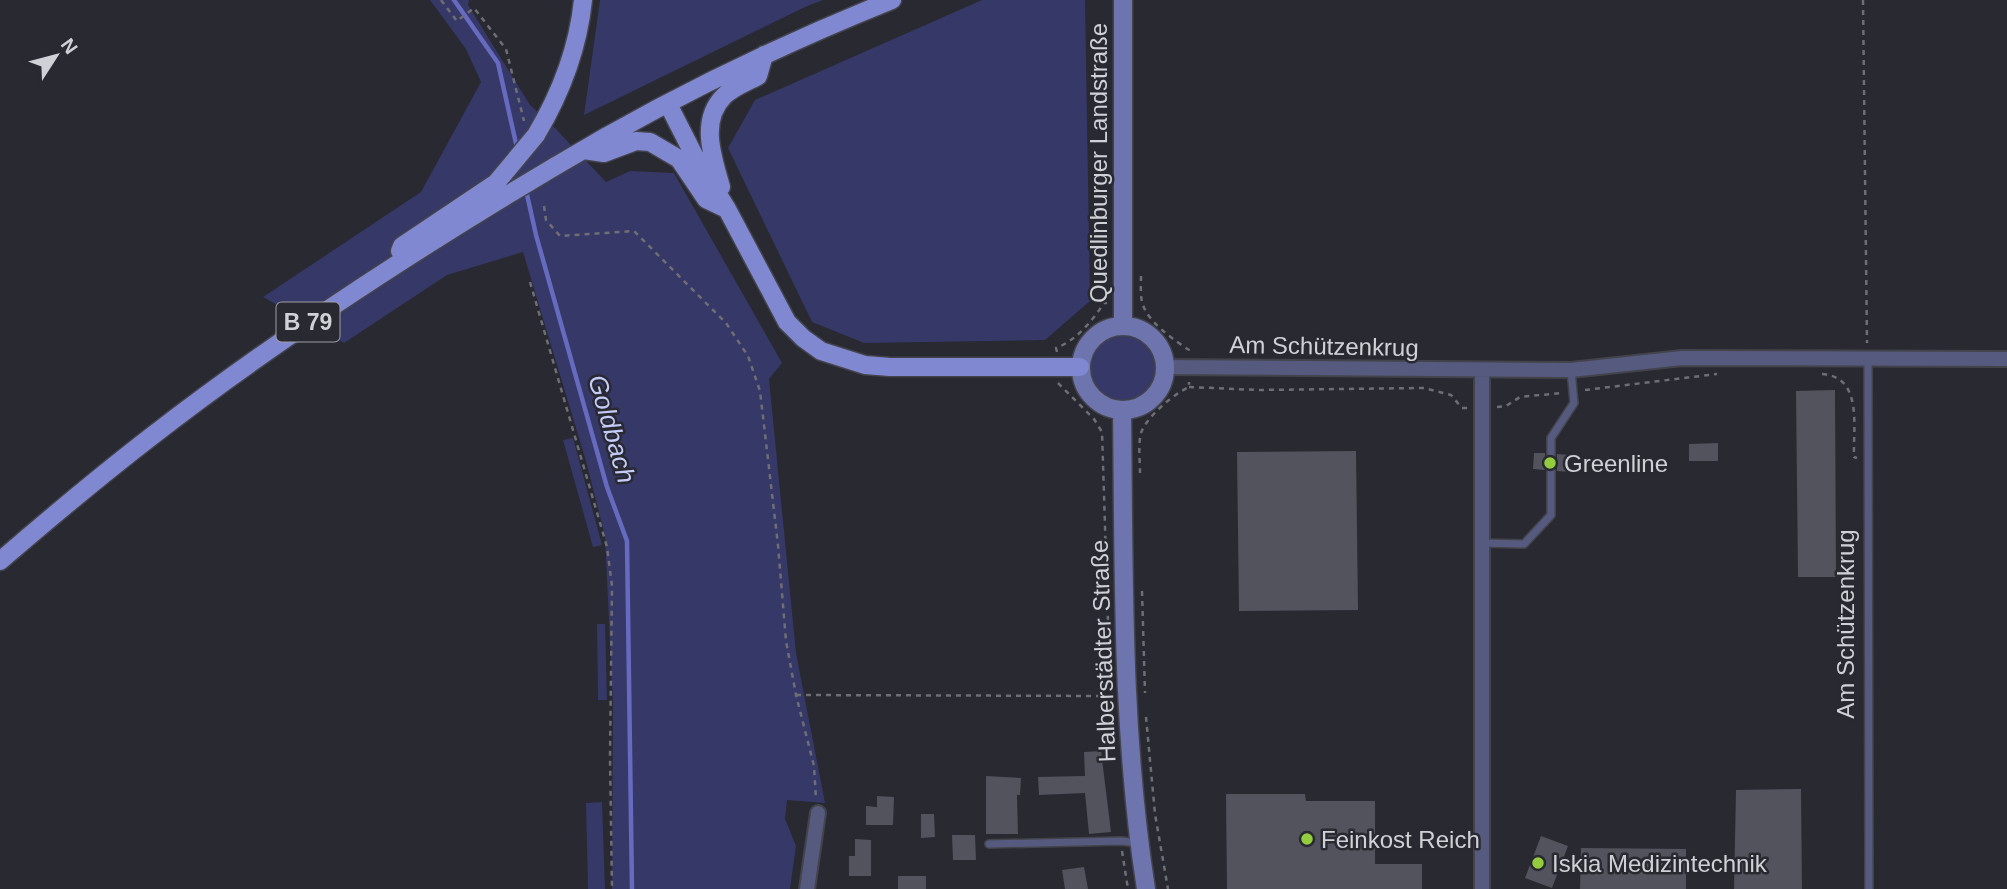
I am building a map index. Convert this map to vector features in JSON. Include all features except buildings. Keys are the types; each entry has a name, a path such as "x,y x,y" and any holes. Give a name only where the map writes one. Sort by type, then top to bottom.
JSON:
{"main road":[{"path":"500,190 530,129 555,101 580,28 583,0"},
{"path":"500,190 554,167 764,55 892,0"},
{"name":"Quedlinburger Landstraße","path":"1123,0 1123,325"},
{"path":"727,209 710,150 710,123 714,111 725,95 758,76 764,55"},
{"path":"668,104 788,322 803,338 821,351 865,365 890,367 1080,367"},
{"path":"583,150 604,153 636,141 650,142 679,159 706,200 727,209"},
{"name":"B 79","path":"0,561 96,480 181,414 305,324 392,266 402,246 500,190"},
{"path":"1123,325 1141,329 1156,341 1165,367 1160,389 1153,398 1133,409 1122,410 1104,406 1096,401 1084,386 1080,367 1089,341 1104,329 1123,325"},
{"name":"Halberstädter Straße","path":"1122,410 1125,670 1139,843 1146,889"}],"street":[{"name":"Am Schützenkrug","path":"1165,367 1571,370 1682,358 2007,359"},
{"path":"1482,370 1482,889"},
{"path":"807,889 818,813"}],"lane":[{"name":"Am Schützenkrug","path":"1868,359 1868,889"},
{"path":"1482,543 1524,544 1551,515 1551,438 1574,403 1571,370"},
{"path":"989,844 1121,841 1139,843"}],"path":[{"path":"441,0 457,22 474,8 506,49 530,129"},
{"path":"1863,0 1868,359"},
{"path":"544,206 546,220 560,236 634,231 726,323 748,356 760,391 779,545 786,641 814,766 818,813"},
{"path":"1141,276 1142,303 1146,311 1177,342 1189,350 1189,387"},
{"path":"530,282 607,547 612,586 612,889"},
{"path":"1140,483 1141,433 1151,418 1178,392 1189,387 1258,390 1423,388 1451,395 1462,408 1506,406 1520,397 1718,374"},
{"path":"1811,374 1836,375 1849,387 1853,405 1854,457 1867,462"},
{"path":"796,695 1109,696 1102,432"},
{"path":"1142,588 1145,697"},
{"path":"1146,710 1155,814 1167,889"}],"shaded area":[{"path":"430,0 469,0 468,5 530,105 606,182 630,171 674,173 782,363 769,379 796,653 825,803 787,800 785,819 796,846 790,889 612,889 613,706 605,536 586,461 523,252 447,275 344,343 263,297 421,192 481,82 466,49"},
{"path":"600,0 823,0 584,115"},
{"path":"982,0 1085,0 1090,301 1045,340 864,343 812,322 728,148 755,100"},
{"path":"1123,334 1146,344 1156,367 1146,390 1123,400 1100,390 1090,367 1100,344"},
{"path":"573,438 602,545 593,547 563,440"},
{"path":"597,624 605,624 607,700 598,700"},
{"path":"602,802 605,889 588,889 586,803"}],"waterway":[{"name":"Goldbach","path":"454,0 498,63 517,148"},
{"name":"Goldbach","path":"526,190 536,235 607,487 627,541 632,889"}],"place":[{"name":"Greenline","path":"1550,463"},
{"name":"Feinkost Reich","path":"1307,839"},
{"name":"Iskia Medizintechnik","path":"1538,863"}]}
